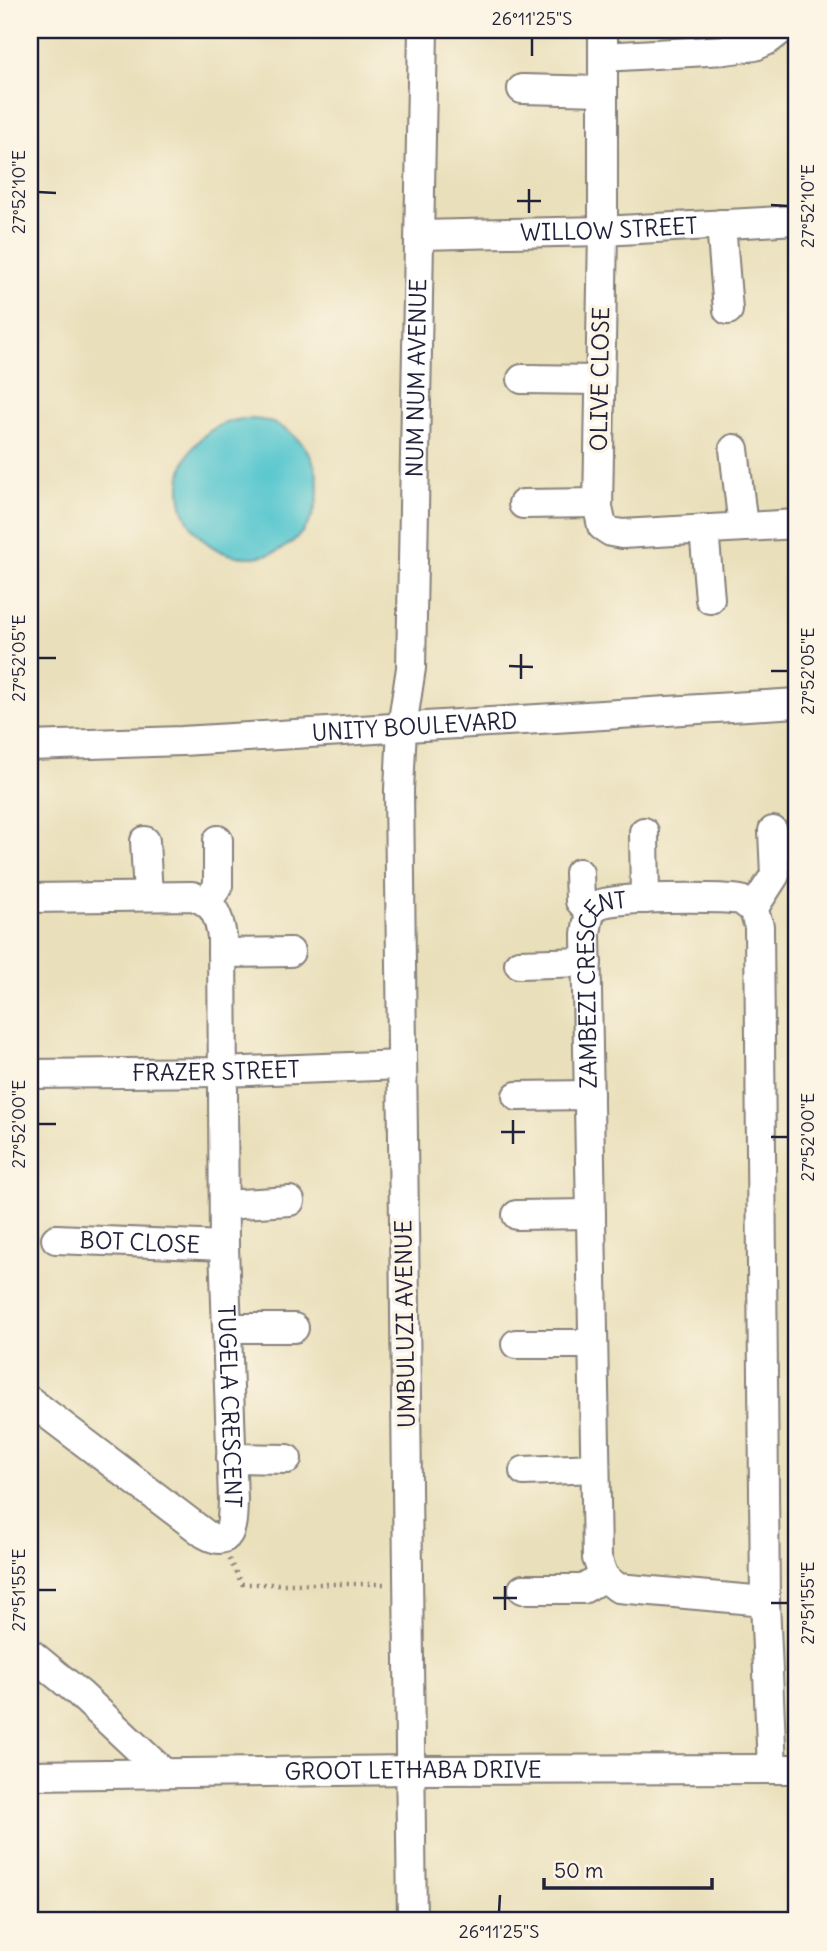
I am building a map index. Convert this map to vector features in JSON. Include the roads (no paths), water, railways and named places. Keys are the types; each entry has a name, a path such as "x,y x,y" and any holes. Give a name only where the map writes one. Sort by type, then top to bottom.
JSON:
{"street":[{"name":"NUM NUM AVENUE","path":"402,727 411,668 423,30"},
{"path":"603,43 725,50 755,46 781,30"},
{"name":"OLIVE CLOSE","path":"600,514 603,43"},
{"path":"522,89 603,91"},
{"name":"WILLOW STREET","path":"420,235 603,231 797,220"},
{"path":"721,224 728,310"},
{"path":"522,379 600,380"},
{"path":"734,449 743,527"},
{"path":"523,503 600,514 611,532 622,534 797,524"},
{"path":"704,529 710,599"},
{"name":"UNITY BOULEVARD","path":"30,746 182,741 797,703"},
{"name":"UMBULUZI AVENUE","path":"402,727 399,790 412,1921"},
{"path":"773,831 775,875 753,909 760,939 765,1601 785,1769"},
{"path":"644,832 645,899"},
{"path":"30,898 148,896 191,897 207,902 218,886 218,840"},
{"path":"145,841 148,896"},
{"path":"579,873 580,901 590,912"},
{"name":"ZAMBEZI CRESCENT","path":"604,1577 597,1558 595,1468 586,934 590,912 607,901 645,899 732,899 741,900 753,909"},
{"name":"TUGELA CRESCENT","path":"30,1401 205,1534 221,1538 229,1534 232,1524 224,1205 222,953 220,923 215,909 207,902"},
{"path":"222,953 290,952"},
{"path":"519,964 587,962"},
{"name":"FRAZER STREET","path":"30,1073 222,1072 402,1065"},
{"path":"517,1096 589,1095"},
{"path":"224,1205 290,1201"},
{"path":"517,1215 591,1214"},
{"name":"BOT CLOSE","path":"56,1239 225,1246"},
{"path":"227,1328 294,1328"},
{"path":"516,1344 593,1344"},
{"path":"231,1458 287,1459"},
{"path":"524,1471 595,1468"},
{"path":"523,1589 583,1590 604,1577 618,1588 633,1591 765,1601"},
{"path":"30,1653 80,1694 164,1773"},
{"name":"GROOT LETHABA DRIVE","path":"30,1775 785,1769"}],"water":[{"path":"249,419 275,425 298,439 312,462 318,488 312,514 298,537 275,551 249,557 223,551 200,537 186,514 180,488 186,462 200,439 223,425"}]}
